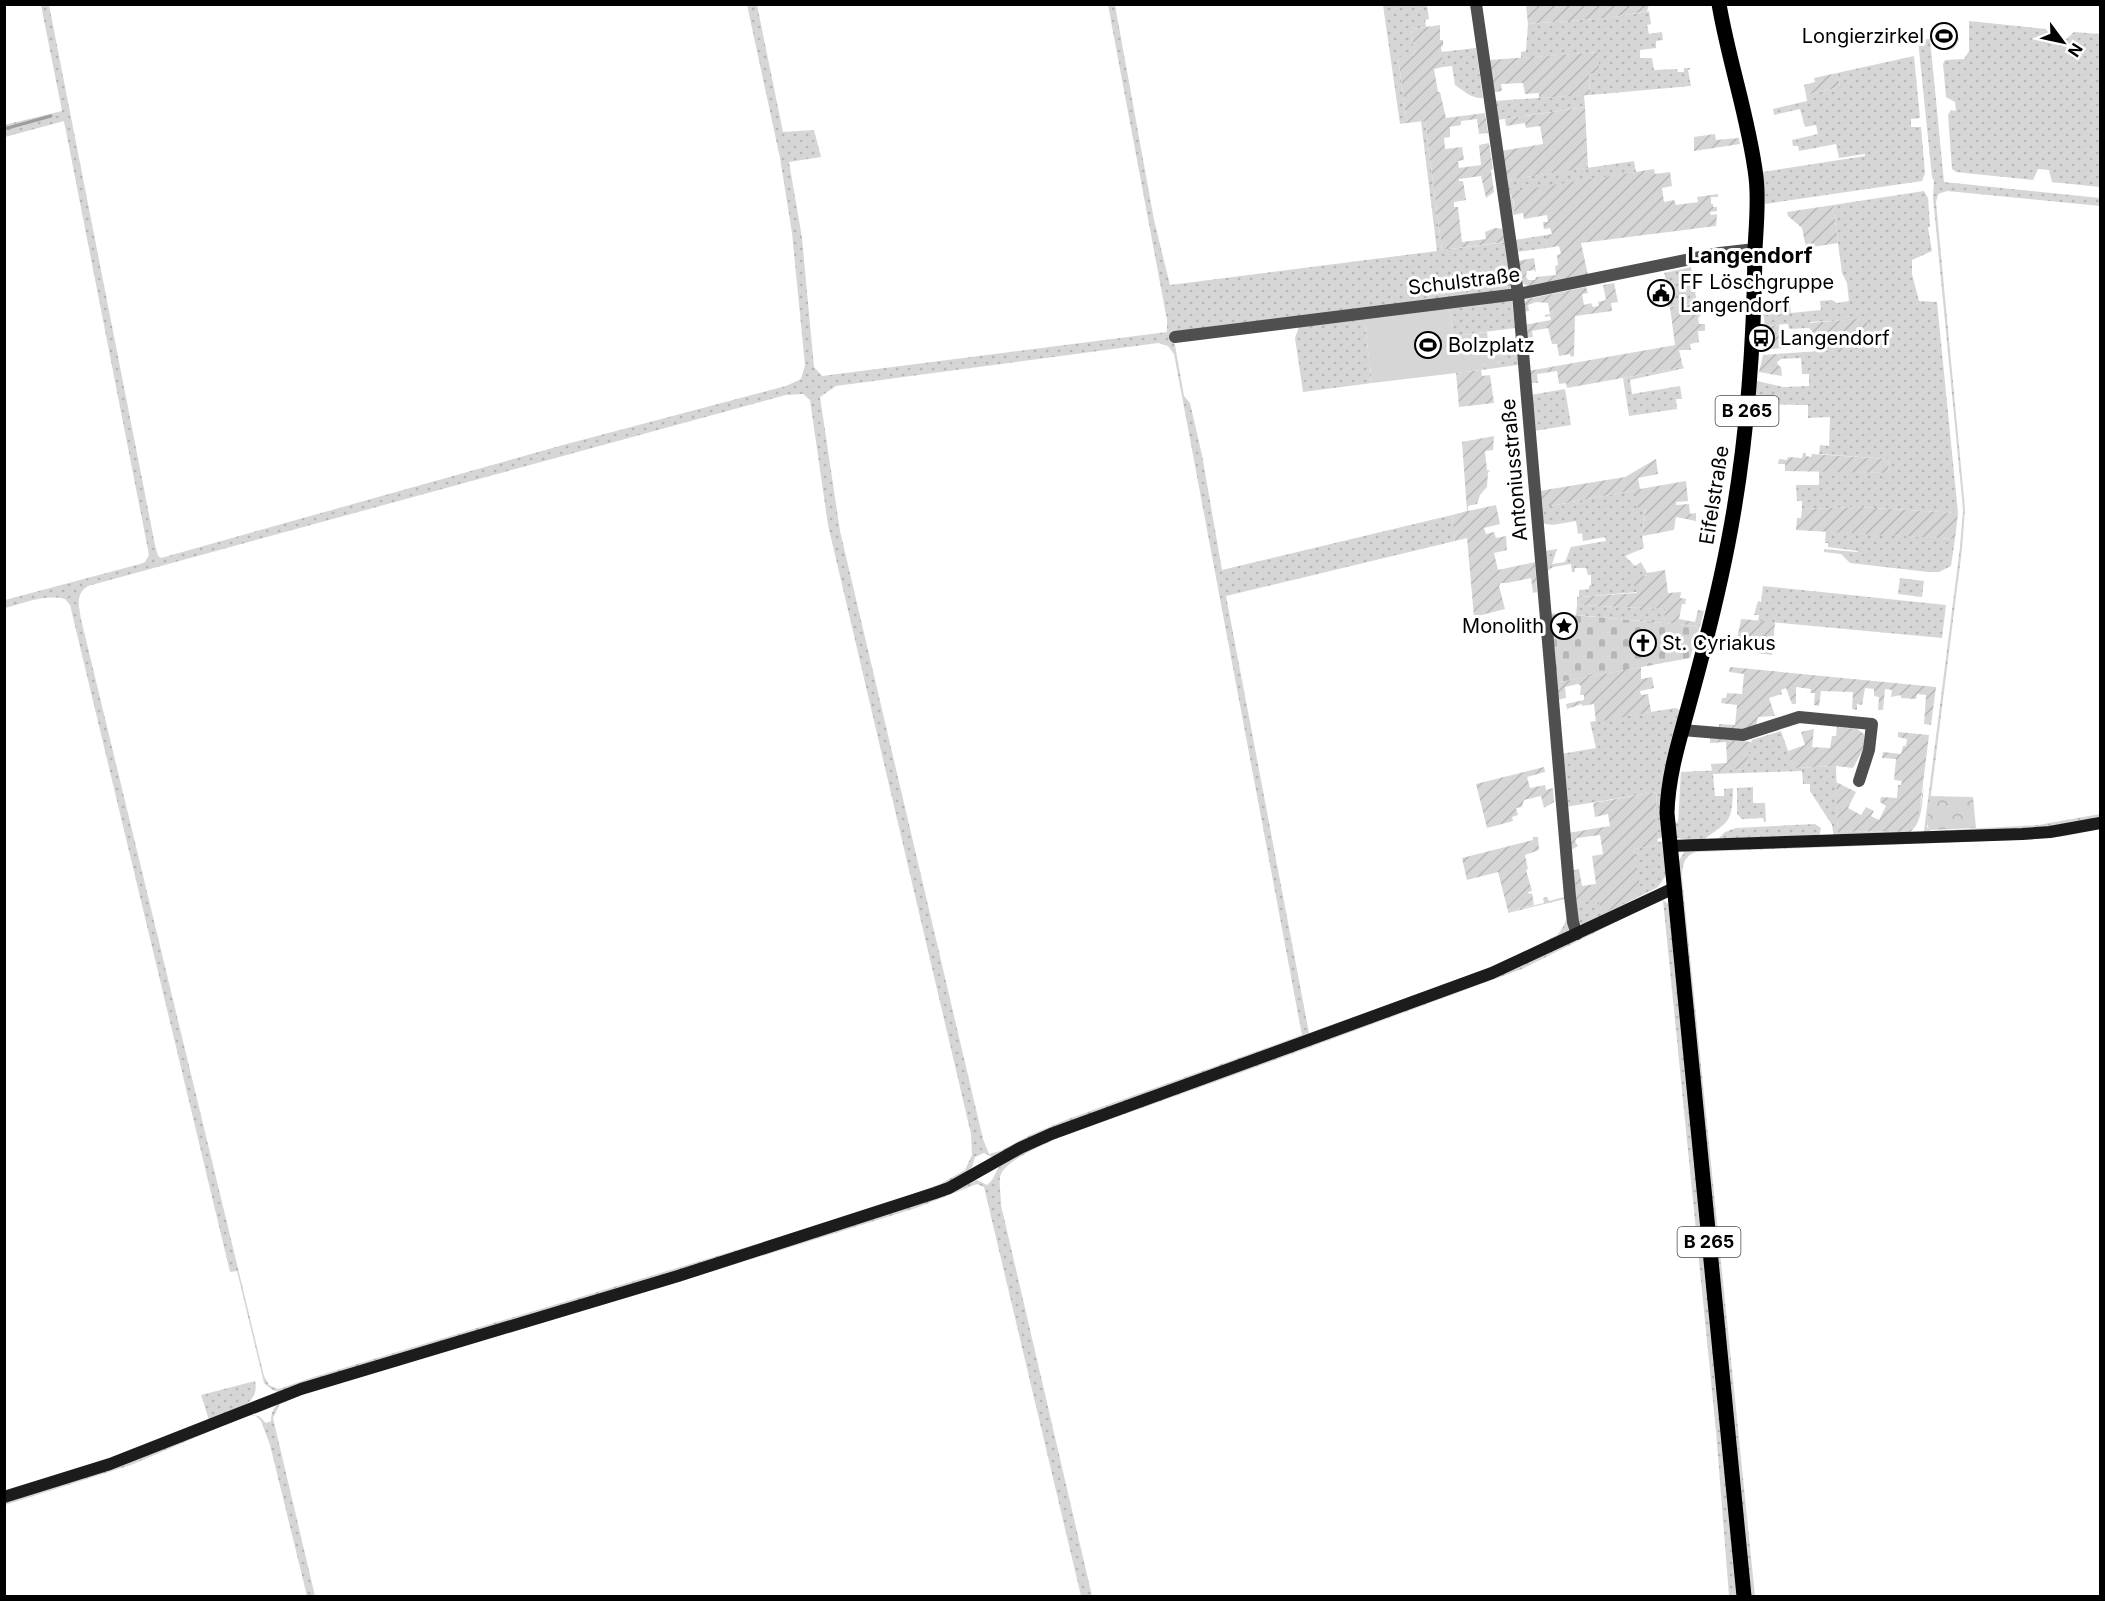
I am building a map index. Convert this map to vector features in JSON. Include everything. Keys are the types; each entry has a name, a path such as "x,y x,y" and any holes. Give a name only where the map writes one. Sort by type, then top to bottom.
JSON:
{"main road":[{"name":"Eifelstraße","path":"1670,846 1668,794 1721,576 1739,483 1753,338 1757,198 1753,154 1727,49 1719,4"},
{"name":"B 265","path":"1670,846 1744,1596"}],"street":[{"name":"Antoniusstraße","path":"1476,4 1518,294 1570,897 1577,934"},
{"name":"Schulstraße","path":"1175,337 1518,294 1720,253 1755,249"},
{"path":"1682,730 1743,735 1799,717 1872,724 1869,750 1860,781"},
{"path":"1670,846 2022,834 2050,832 2100,823"},
{"path":"4,1497 110,1464 301,1389 667,1279 926,1197 950,1188 1005,1155 1051,1134 1483,977 1674,888"}],"green space":[{"path":"1526,4 1649,5 1647,11 1608,18 1528,24"},
{"path":"41,5 49,5 155,545 158,556 161,558 563,445 786,386 801,379 805,365 792,233 780,158 747,5 757,5 783,132 814,130 821,157 789,162 802,238 814,367 822,376 1167,332 1167,320 1108,5 1115,5 1154,220 1170,285 1437,251 1421,121 1425,121 1442,250 1508,242 1514,284 1509,290 1500,293 1173,334 1184,396 1190,403 1202,455 1222,570 1452,515 1455,541 1226,596 1309,1033 1496,966 1557,935 1567,914 1565,899 1508,913 1508,911 1544,903 1543,898 1547,897 1549,901 1564,897 1566,898 1570,928 1563,937 1492,970 1037,1135 992,1157 984,1153 975,1157 972,1167 962,1177 917,1196 709,1263 355,1368 280,1393 271,1389 264,1383 237,1271 230,1272 70,605 65,599 50,598 5,608 5,600 140,564 145,562 149,555 64,121 5,137 4,125 62,111","holes":["1158,343 1168,346 1174,354 1302,1035 1068,1119 989,1154 983,1139 840,531 820,397 836,386","803,394 810,400 828,525 971,1134 972,1155 965,1170 940,1184 902,1198 770,1240 278,1389 269,1385 264,1376 81,619 79,609 81,593 88,586 786,395"]},
{"path":"1383,5 1427,5 1429,19 1425,20 1426,27 1411,29 1415,55 1398,58 1407,123 1400,124"},
{"path":"1649,11 1651,24 1647,25 1649,34 1662,32 1663,40 1656,41 1656,48 1640,50 1640,58 1652,58 1654,70 1677,69 1678,72 1684,72 1684,68 1691,68 1688,70 1691,86 1590,95 1589,73 1600,52 1521,58 1521,52 1526,51 1528,24 1608,18"},
{"path":"1969,21 2046,29 2055,42 2063,42 2074,32 2100,34 2100,187 2052,182 2049,170 2038,169 2033,180 1956,172 1952,169 1948,115 1951,110 1956,111 1955,102 1946,97 1943,64 1945,60 1964,59 1969,51"},
{"name":"Longierzirkel","path":"1937,23 1948,25 1954,30 1959,40 1954,48 1942,49 1933,43 1930,33"},
{"path":"1440,25 1440,40 1443,40 1441,47 1443,67 1434,69 1446,118 1485,113 1488,133 1479,134 1477,119 1461,121 1461,125 1450,127 1450,137 1444,138 1445,149 1462,147 1464,160 1458,161 1459,168 1481,165 1479,145 1489,143 1493,169 1491,170 1494,192 1486,198 1481,176 1459,179 1463,181 1466,200 1454,202 1454,207 1458,207 1462,242 1486,239 1485,232 1495,228 1503,229 1505,242 1442,250 1425,121 1407,123 1398,57 1415,55 1411,29"},
{"path":"1930,39 1944,182 2100,198 2100,206 1947,191 1938,194 1936,202 1965,509 1927,827 1931,831 2038,825 2100,814 2100,820 2070,826 1925,834 1924,831 1963,509 1933,197 1934,181 1918,40"},
{"path":"1476,48 1483,98 1472,96 1455,85 1452,66 1443,67 1441,52"},
{"path":"1600,52 1598,73 1589,74 1590,95 1539,98 1539,93 1525,94 1523,83 1501,84 1502,91 1495,92 1493,89 1489,60"},
{"path":"1914,56 1920,118 1911,119 1911,127 1921,127 1925,173 1922,181 1765,204 1762,172 1865,156 1865,154 1839,158 1836,144 1799,151 1798,146 1793,146 1792,140 1818,134 1816,125 1805,127 1800,109 1774,115 1773,109 1807,101 1806,95 1840,87 1837,73"},
{"path":"1837,73 1840,87 1806,95 1804,85 1815,82 1814,78"},
{"path":"1584,95 1585,107 1497,120 1494,101"},
{"path":"1585,107 1588,168 1506,180 1501,151 1543,144 1540,126 1526,128 1525,123 1506,126 1505,119"},
{"path":"1715,134 1716,140 1739,138 1740,144 1694,151 1694,137"},
{"path":"1634,161 1636,172 1509,193 1514,203 1513,215 1506,180"},
{"path":"1654,169 1655,174 1670,172 1672,186 1662,188 1664,202 1674,200 1676,205 1698,202 1697,197 1718,194 1718,197 1711,197 1711,204 1717,207 1717,211 1710,212 1711,215 1717,214 1716,226 1581,243 1588,275 1529,287 1520,282 1517,261 1534,258 1536,272 1527,271 1526,276 1528,280 1535,280 1536,277 1556,275 1557,255 1561,254 1559,246 1547,248 1546,235 1552,234 1550,228 1544,229 1543,222 1548,222 1547,215 1524,219 1523,213 1513,215 1514,203 1509,192"},
{"path":"1924,191 1928,198 1930,226 1928,228 1932,251 1912,260 1912,274 1919,301 1937,302 1958,513 1858,507 1802,509 1802,501 1797,501 1796,485 1819,485 1819,471 1888,473 1889,459 1819,454 1820,445 1829,446 1830,417 1808,418 1808,405 1755,404 1757,381 1783,387 1809,386 1809,374 1802,374 1801,358 1781,359 1776,354 1869,348 1867,319 1810,322 1809,328 1789,329 1788,324 1765,326 1762,302 1789,299 1791,313 1821,310 1820,301 1832,300 1837,303 1849,301 1847,283 1842,273 1833,205"},
{"path":"1833,205 1838,243 1806,248 1802,228 1788,216 1787,212"},
{"path":"1546,235 1547,248 1516,252 1514,240"},
{"path":"1691,267 1697,303 1668,307 1663,284 1667,283 1664,273"},
{"path":"1614,283 1618,302 1611,303 1612,311 1575,316 1574,356 1571,357 1570,354 1559,356 1557,344 1552,344 1548,328 1532,331 1533,337 1525,338 1524,325 1551,320 1550,316 1545,317 1550,314 1548,303 1536,302 1528,305 1529,311 1523,312 1523,305 1527,299 1586,287 1588,293 1582,294 1584,305 1591,303 1593,307 1599,306 1598,302 1606,300 1603,285"},
{"path":"1512,301 1515,328 1453,336 1449,305"},
{"path":"1703,302 1704,307 1701,307 1701,315 1698,318 1699,324 1705,324 1705,331 1698,331 1699,342 1690,344 1691,350 1679,350 1683,367 1567,388 1566,383 1559,384 1557,371 1537,374 1538,383 1529,383 1528,371 1675,345 1670,307"},
{"name":"Bolzplatz","path":"1449,305 1453,336 1487,332 1489,349 1496,349 1503,362 1481,365 1481,370 1372,383 1364,317"},
{"path":"1364,317 1372,383 1303,392 1295,338 1299,327"},
{"path":"1867,318 1870,348 1814,352 1814,346 1806,346 1806,338 1813,337 1809,328 1810,323"},
{"path":"1779,325 1782,330 1783,348 1764,347 1765,326"},
{"path":"1516,346 1518,365 1481,370 1480,365 1502,362 1502,357 1496,349"},
{"path":"1776,354 1781,359 1777,362 1781,367 1782,376 1759,372 1763,355"},
{"path":"1685,368 1630,380 1632,394 1680,386 1682,399 1676,399 1677,409 1629,416 1623,378"},
{"path":"1481,370 1482,376 1490,375 1494,403 1459,407 1456,373"},
{"path":"1565,389 1571,425 1534,431 1530,395"},
{"path":"1494,436 1493,450 1485,451 1487,470 1491,471 1488,472 1487,487 1480,495 1477,504 1468,506 1468,511 1496,505 1500,524 1484,528 1486,534 1494,532 1496,538 1506,536 1507,550 1494,553 1498,570 1535,562 1537,592 1533,593 1531,578 1501,583 1499,586 1505,609 1474,617 1467,538 1455,541 1452,515 1467,511 1462,442"},
{"path":"1803,453 1811,457 1812,454 1889,459 1888,473 1785,471 1785,464 1778,464 1779,459 1802,458"},
{"path":"1656,459 1658,474 1638,478 1640,489 1686,481 1688,501 1676,502 1676,505 1689,504 1690,514 1696,513 1696,521 1676,517 1674,530 1642,536 1646,509 1638,509 1635,490 1540,508 1539,491 1625,477"},
{"path":"1635,490 1646,508 1642,535 1644,548 1625,556 1635,566 1641,562 1647,573 1638,592 1579,597 1579,590 1589,589 1591,585 1591,575 1588,575 1586,568 1575,568 1575,572 1572,572 1571,564 1553,567 1545,573 1544,551 1557,549 1552,564 1565,562 1571,547 1606,541 1605,537 1583,541 1582,533 1578,534 1576,521 1552,525 1541,523 1540,508"},
{"path":"1858,507 1958,513 1955,539 1796,530 1797,518 1801,518 1802,509"},
{"path":"1826,531 1955,539 1951,566 1939,572 1928,572 1850,563 1841,554 1824,552 1824,549 1858,551 1828,547 1828,543 1825,543"},
{"path":"1665,570 1668,593 1681,592 1680,598 1686,599 1687,604 1682,604 1679,619 1695,622 1698,610 1704,611 1700,626 1664,623 1665,609 1577,605 1577,597 1637,593 1631,578"},
{"path":"1900,578 1924,581 1922,597 1898,594"},
{"path":"1763,586 1946,605 1942,638 1758,621 1759,615 1754,615 1758,601 1761,602"},
{"path":"1577,605 1666,609 1664,623 1576,615"},
{"path":"1549,613 1700,626 1690,658 1555,683"},
{"path":"1741,619 1775,622 1772,655 1735,650"},
{"path":"1641,667 1641,679 1652,677 1654,688 1640,691 1641,695 1648,694 1651,712 1596,722 1594,704 1582,706 1582,704 1567,709 1566,704 1584,700 1584,695 1580,695 1581,686 1578,684 1565,687 1566,698 1556,700 1555,683"},
{"path":"1730,667 1936,687 1931,725 1924,724 1926,695 1917,694 1916,699 1901,698 1901,695 1891,697 1892,690 1885,689 1883,710 1878,710 1879,697 1874,696 1874,689 1865,688 1862,705 1857,704 1857,710 1852,709 1853,692 1821,691 1819,706 1814,705 1815,693 1810,693 1811,689 1796,687 1796,704 1792,704 1786,688 1781,690 1782,694 1769,698 1775,716 1758,717 1756,726 1743,731 1719,728 1719,724 1735,725 1737,705 1721,703 1722,698 1726,698 1727,693 1742,694 1744,674 1729,672"},
{"path":"1675,708 1681,710 1663,837 1657,839 1655,813 1657,792 1565,807 1561,754 1596,748 1590,722"},
{"path":"1837,727 1857,729 1864,734 1864,748 1853,768 1836,766 1794,768 1788,751 1805,745 1801,732 1814,729 1812,747 1830,748 1832,736 1836,736"},
{"path":"1781,731 1794,768 1836,766 1838,832 1905,831 1920,808 1924,785 1921,811 1914,829 1909,833 1834,838 1832,825 1810,791 1810,784 1803,784 1802,771 1713,774 1715,796 1724,796 1724,789 1733,788 1730,816 1723,826 1701,842 1677,838 1675,823 1678,822 1681,772 1745,769 1752,740"},
{"path":"1898,732 1929,735 1920,808 1913,825 1905,831 1838,832 1836,782 1856,792 1848,808 1861,815 1866,807 1874,811 1871,816 1879,820 1886,806 1880,802 1881,797 1897,798 1898,785 1901,785 1902,781 1894,780 1896,759 1882,758 1883,752 1901,754 1903,746 1906,746 1907,739 1898,737"},
{"path":"1710,738 1752,742 1745,769 1712,771 1711,764 1727,763 1726,742 1710,743"},
{"path":"1544,767 1545,772 1527,777 1530,788 1545,785 1546,790 1553,788 1554,802 1544,808 1541,796 1524,800 1522,807 1516,808 1518,815 1512,817 1513,821 1487,828 1476,784"},
{"path":"1753,787 1753,803 1765,803 1766,822 1763,818 1742,819 1737,814 1737,788"},
{"path":"1657,792 1655,813 1658,845 1634,849 1641,894 1602,914 1598,899 1574,903 1571,871 1579,869 1582,886 1596,884 1592,856 1603,854 1600,835 1577,838 1575,841 1578,846 1569,851 1568,833 1610,826 1608,814 1595,817 1593,803"},
{"path":"1930,796 1973,797 1976,828 1929,830 1927,823"},
{"path":"1815,824 1821,828 1819,837 1719,838 1725,832 1736,828"},
{"path":"2100,826 2100,829 2066,836 2016,840 1696,852 1684,862 1682,878 1755,1596 1750,1596 1678,862 1685,851"},
{"path":"1533,837 1538,837 1539,850 1525,855 1528,869 1526,870 1532,891 1528,892 1532,893 1534,905 1508,911 1498,872 1467,880 1462,858 1533,840"},
{"path":"1663,841 1666,875 1658,887 1583,925 1578,922 1574,903 1598,898 1602,913 1640,894 1634,849 1658,845 1658,842"},
{"path":"1663,900 1643,909 1644,904"},
{"path":"1663,900 1670,905 1738,1596 1729,1596 1716,1431"},
{"path":"1633,910 1636,912 1522,969 1058,1138 1016,1159 1003,1171 1000,1177 1001,1205 1092,1596 1081,1596 984,1187 977,1184 916,1208 656,1289 306,1393 280,1404 273,1418 315,1596 307,1596 270,1445 261,1421 256,1416 248,1415 131,1465 5,1505 5,1501 149,1454 247,1414 259,1416 266,1423 271,1421 275,1408 284,1399 310,1389 667,1283 916,1204 971,1181 977,1180 987,1185 1005,1161 1039,1142 1467,987 1529,962"},
{"path":"255,1381 256,1390 248,1403 209,1420 201,1395"}],"waterway":[{"path":"4,129 51,116"}],"place":[{"name":"Longierzirkel","path":"1944,36"},
{"name":"FF Löschgruppe Langendorf","path":"1661,293"},
{"name":"Langendorf","path":"1761,338"},
{"name":"Bolzplatz","path":"1428,345"},
{"name":"Monolith","path":"1564,626"},
{"name":"St. Cyriakus","path":"1643,643"}],"district":[{"name":"Langendorf","path":"1750,255"}]}
